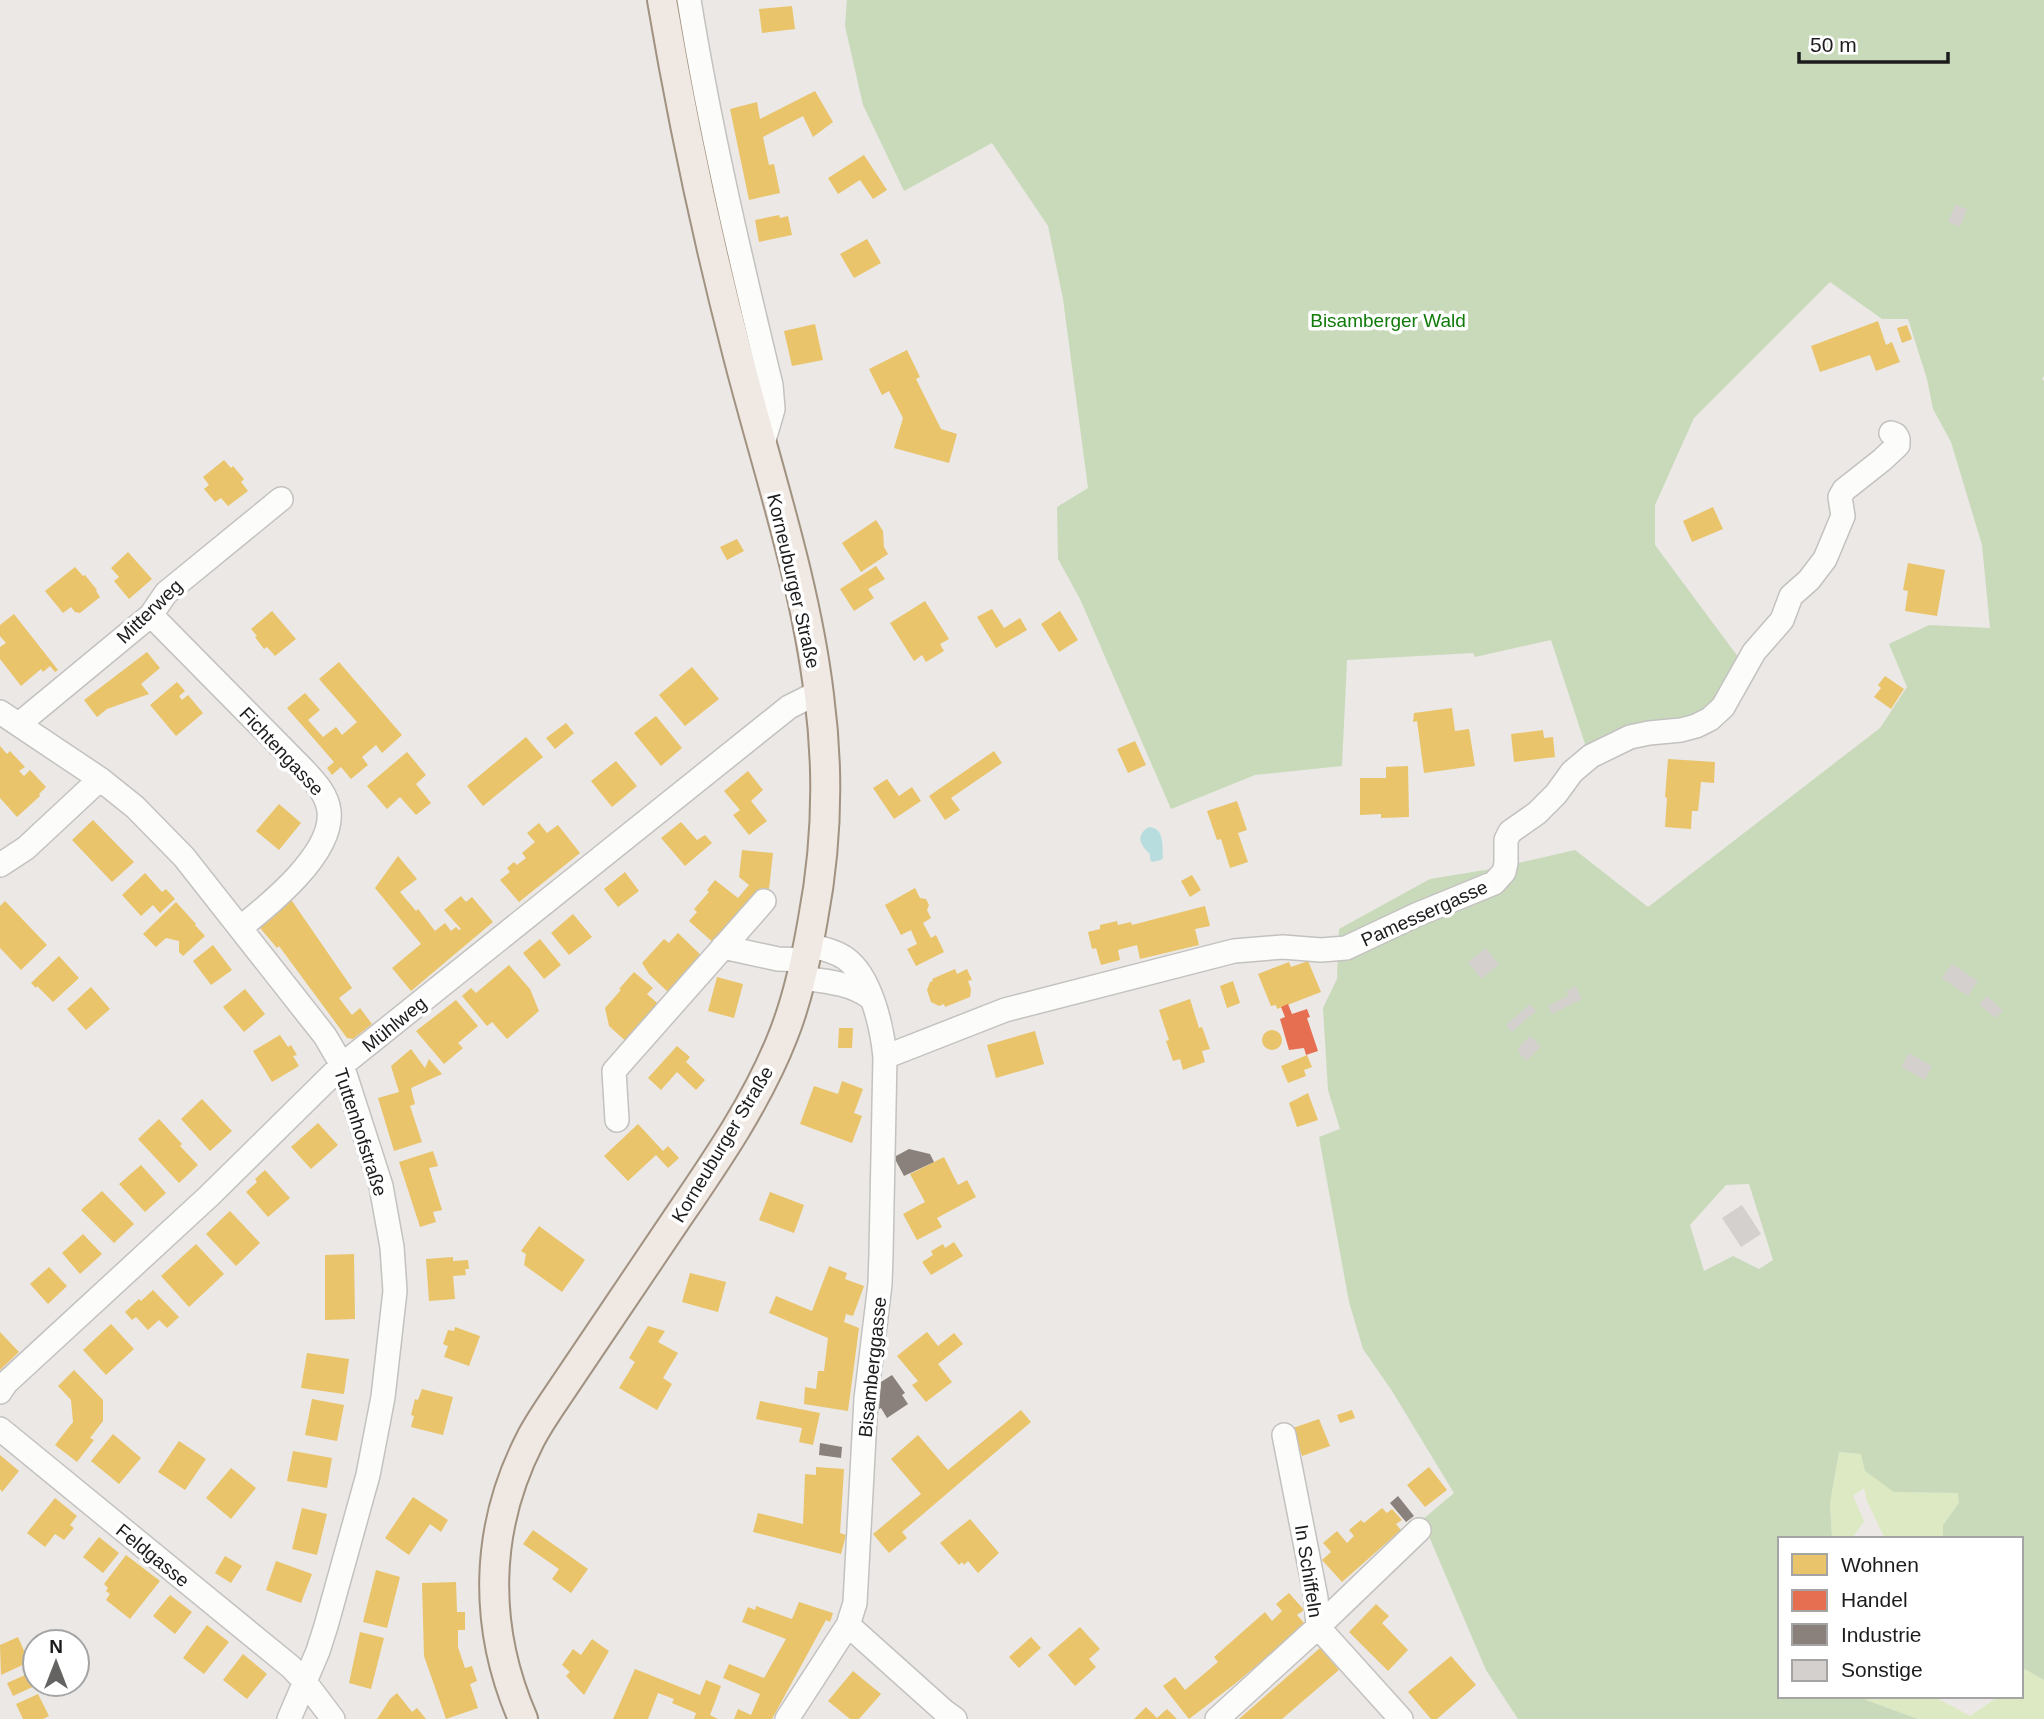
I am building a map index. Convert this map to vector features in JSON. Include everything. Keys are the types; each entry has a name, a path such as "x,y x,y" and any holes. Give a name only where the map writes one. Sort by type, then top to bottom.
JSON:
{"main road":[{"name":"Korneuburger Straße","path":"523,1719 508,1682 498,1645 495,1602 497,1547 513,1480 530,1438 698,1188 771,1064 793,1010 805,961 819,878 825,807 819,692 811,642 716,269 662,0"}],"street":[{"path":"689,0 700,70 731,217 771,385 774,409 762,447"},
{"name":"Pamessergasse","path":"885,1057 1005,1010 1234,951 1283,947 1321,950 1346,948 1494,883 1504,873 1506,840 1510,832 1537,813 1556,794 1572,772 1591,756 1630,737 1696,726 1710,719 1723,707 1754,652 1782,620 1791,596 1810,580 1825,559 1843,516 1840,497 1844,490 1898,445 1896,435 1891,433"},
{"name":"Mitterweg","path":"9,718 150,615 166,593 281,499"},
{"name":"Fichtengasse","path":"150,615 304,770 326,797 330,824 324,839 291,884 240,928"},
{"name":"Mühlweg","path":"0,1392 6,1382 209,1196 342,1065 789,707 819,692"},
{"name":"Tuttenhofstraße","path":"9,718 100,779 135,807 179,852 240,928 325,1036 342,1065 381,1186 392,1247 395,1291 383,1397 368,1475 326,1626 289,1719"},
{"path":"0,865 26,848 100,779"},
{"path":"617,1120 614,1071 764,901"},
{"path":"723,947 778,959 805,961 835,983 855,988 871,998"},
{"name":"Bisamberggasse","path":"787,1719 848,1625 855,1603 866,1399 880,1284 885,1057 883,1032 867,985 851,963 842,956 805,961"},
{"name":"Feldgasse","path":"0,1429 291,1667 333,1719"},
{"name":"In Schiffeln","path":"1284,1435 1316,1598 1318,1627 1401,1719"},
{"path":"1217,1719 1419,1530"},
{"path":"848,1625 956,1719"}],"green space":[{"name":"Bisamberger Wald","path":"847,0 2044,0 2044,1680 2023,1668 2023,1537 1943,1537 1943,1525 1959,1503 1958,1493 1894,1492 1865,1471 1861,1454 1839,1452 1830,1503 1832,1537 1778,1537 1778,1698 1864,1698 1918,1719 1518,1719 1486,1670 1422,1520 1454,1493 1363,1349 1349,1302 1319,1137 1340,1129 1328,1090 1323,1008 1337,979 1339,929 1430,879 1497,868 1575,850 1648,907 1880,728 1907,687 1889,644 1929,625 1990,628 1982,545 1951,442 1933,409 1927,379 1908,319 1882,319 1830,282 1694,418 1655,505 1655,545 1750,673 1710,722 1586,747 1551,640 1475,657 1473,653 1347,660 1342,766 1255,775 1171,809 1080,599 1058,559 1057,507 1088,488 1063,299 1048,226 992,143 904,191 863,105 845,26","holes":["1749,1184 1773,1260 1759,1269 1733,1256 1704,1271 1690,1225 1726,1185"]},
{"path":"1839,1452 1861,1454 1894,1492 1959,1493 1959,1503 1943,1525 1943,1537 1884,1537 1867,1501 1864,1488 1853,1496 1864,1521 1853,1537 1832,1537 1830,1503"},
{"path":"2023,1668 2044,1680 2044,1719 1918,1719 1864,1698 1937,1698 1970,1716 1995,1699 1989,1698 2023,1698"}],"water":[{"path":"1149,827 1158,831 1162,843 1163,858 1152,862 1140,840 1142,833"}],"building: Wohnen":[{"path":"792,6 795,29 762,33 759,9"},
{"path":"815,91 833,122 813,137 803,116 763,137 769,165 774,164 780,193 749,200 730,109 757,102 760,119"},
{"path":"864,155 887,190 873,199 860,180 838,194 828,178"},
{"path":"779,215 780,218 788,216 792,235 759,242 755,220"},
{"path":"867,239 881,263 854,278 840,254"},
{"path":"1878,321 1886,345 1892,342 1900,362 1876,371 1870,355 1820,372 1811,346"},
{"path":"815,324 823,360 792,366 784,331"},
{"path":"1907,325 1912,339 1902,343 1897,328"},
{"path":"907,350 920,377 916,379 941,429 957,434 949,463 894,448 903,418 889,391 882,395 869,369"},
{"path":"224,460 244,479 241,482 248,491 228,506 221,498 215,502 204,489 209,485 203,477"},
{"path":"1713,507 1723,529 1692,542 1683,521"},
{"path":"876,520 883,531 884,547 888,554 861,572 842,543"},
{"path":"737,539 744,551 727,560 720,547"},
{"path":"128,552 152,579 129,599 114,581 119,577 111,568"},
{"path":"1908,563 1945,570 1937,616 1905,611 1908,591 1903,590"},
{"path":"876,566 885,579 868,589 874,598 854,611 840,589"},
{"path":"75,567 85,575 100,597 80,613 71,607 63,613 45,591"},
{"path":"925,601 949,639 940,644 944,651 926,662 922,655 914,661 890,623"},
{"path":"992,609 1004,628 1020,618 1027,630 996,648 977,617"},
{"path":"272,611 296,639 275,656 267,647 264,649 251,629"},
{"path":"1060,611 1078,640 1059,652 1041,624"},
{"path":"14,614 58,670 55,672 50,666 43,672 41,669 21,686 0,659 0,647 6,643 0,636 0,625"},
{"path":"147,652 160,668 141,684 149,694 107,709 97,717 84,700"},
{"path":"339,662 402,735 382,753 376,745 362,757 368,765 351,779 341,767 332,775 327,768 334,762 287,708 305,693 320,710 308,720 323,737 336,727 342,735 357,722 319,679"},
{"path":"692,667 719,699 685,726 659,695"},
{"path":"1885,676 1904,689 1891,709 1874,697"},
{"path":"177,682 185,691 179,696 182,700 188,695 203,713 176,736 150,705"},
{"path":"1452,708 1455,731 1469,729 1475,766 1424,773 1417,721 1413,722 1414,713"},
{"path":"656,716 682,748 661,766 634,733"},
{"path":"566,723 574,733 555,749 546,738"},
{"path":"1543,730 1544,738 1553,737 1555,757 1514,762 1511,734"},
{"path":"526,737 543,757 483,806 467,786"},
{"path":"1135,741 1146,765 1128,773 1117,749"},
{"path":"0,746 7,754 10,751 25,767 19,771 24,776 30,770 46,787 17,817 0,798"},
{"path":"994,751 1002,763 951,798 960,810 945,820 929,796"},
{"path":"407,752 426,775 416,784 431,803 416,815 400,797 387,809 367,786"},
{"path":"1668,759 1715,762 1714,783 1701,782 1698,811 1692,811 1691,829 1665,827"},
{"path":"616,761 637,786 612,807 591,781"},
{"path":"1408,766 1409,817 1381,818 1381,814 1360,815 1360,778 1386,778 1386,767"},
{"path":"748,771 763,790 751,801 767,821 749,835 733,815 740,810 724,791"},
{"path":"887,779 899,796 912,787 921,801 894,819 873,788"},
{"path":"1237,801 1247,830 1238,833 1248,862 1230,868 1221,839 1217,840 1207,811"},
{"path":"279,804 301,823 279,850 256,831"},
{"path":"93,820 134,862 112,882 72,840"},
{"path":"681,822 697,840 705,835 712,843 685,866 661,838"},
{"path":"539,823 547,833 558,825 580,853 519,902 500,880 510,872 507,868 514,862 517,865 526,858 522,853 535,842 527,833"},
{"path":"742,850 773,853 769,889 762,888 716,945 689,921 697,912 694,909 709,892 707,890 715,880 738,898 749,885 739,877"},
{"path":"398,856 417,879 400,892 435,931 445,923 451,931 456,927 461,929 444,910 461,896 466,902 472,897 493,922 411,991 392,968 421,944 375,888"},
{"path":"625,872 639,891 618,907 604,889"},
{"path":"145,873 162,892 166,889 175,899 160,913 153,905 141,916 122,895"},
{"path":"1192,875 1201,890 1190,897 1181,881"},
{"path":"915,888 920,898 926,899 929,905 927,910 931,918 923,923 931,938 936,935 944,952 916,966 907,949 917,944 911,930 901,935 885,905"},
{"path":"290,898 352,988 339,998 352,1015 360,1008 372,1024 353,1039 347,1038 279,946 277,948 255,922"},
{"path":"5,901 47,945 21,970 0,948 0,906"},
{"path":"176,902 205,936 183,956 179,952 179,941 166,938 156,947 143,934"},
{"path":"1205,906 1210,926 1195,929 1199,945 1140,959 1137,945 1118,950 1120,960 1101,965 1096,948 1092,949 1088,932 1100,929 1100,925 1117,921 1118,925 1131,922 1132,925"},
{"path":"573,914 592,937 569,955 551,933"},
{"path":"678,933 704,958 670,994 649,974 642,963 664,939 669,943"},
{"path":"540,939 561,965 544,979 523,953"},
{"path":"213,945 232,970 211,985 193,961"},
{"path":"59,956 79,978 53,1002 31,983"},
{"path":"1308,961 1321,992 1277,1009 1276,1005 1271,1006 1258,974 1289,962 1291,967"},
{"path":"509,965 530,989 539,1011 507,1039 492,1022 487,1026 462,996 471,988 476,993"},
{"path":"955,969 957,974 967,969 972,980 968,981 970,997 945,1007 944,1004 939,1006 931,1002 927,990 932,979"},
{"path":"634,972 653,988 647,994 663,1008 629,1044 609,1026 605,1008"},
{"path":"717,977 743,984 734,1018 708,1011"},
{"path":"1233,981 1240,1003 1227,1008 1220,986"},
{"path":"91,987 110,1009 86,1030 67,1009"},
{"path":"245,989 265,1014 244,1032 223,1007"},
{"path":"1190,999 1199,1028 1202,1027 1210,1049 1202,1051 1205,1062 1183,1070 1180,1059 1173,1061 1159,1010"},
{"path":"456,1000 478,1026 458,1043 463,1048 444,1064 416,1031"},
{"path":"839,1028 853,1028 852,1048 838,1048"},
{"path":"1272,1030 1279,1033 1282,1040 1279,1047 1272,1050 1265,1047 1262,1040 1265,1033"},
{"path":"1035,1031 1044,1064 996,1078 987,1045"},
{"path":"280,1035 288,1047 291,1045 299,1066 272,1082 253,1051"},
{"path":"677,1046 690,1057 686,1062 705,1080 696,1090 677,1072 661,1090 648,1078"},
{"path":"411,1049 425,1068 429,1059 442,1074 411,1088 415,1104 410,1106 422,1142 394,1151 378,1098 399,1092 391,1066"},
{"path":"1307,1055 1312,1067 1304,1070 1306,1076 1288,1083 1281,1066"},
{"path":"842,1081 863,1089 854,1113 862,1116 852,1143 800,1124 814,1086 838,1094"},
{"path":"1308,1093 1318,1120 1297,1127 1289,1103"},
{"path":"202,1099 232,1131 210,1151 181,1119"},
{"path":"159,1119 198,1165 179,1183 138,1139"},
{"path":"318,1123 338,1145 311,1169 291,1147"},
{"path":"638,1124 663,1151 668,1146 679,1158 668,1168 656,1155 628,1181 604,1156"},
{"path":"433,1151 438,1166 429,1168 442,1210 433,1212 436,1222 420,1227 399,1162"},
{"path":"944,1157 958,1185 967,1180 976,1197 937,1218 942,1227 917,1240 903,1214 925,1202 910,1174"},
{"path":"141,1165 166,1193 145,1212 119,1184"},
{"path":"265,1170 290,1198 268,1217 246,1192"},
{"path":"102,1191 134,1224 114,1243 81,1210"},
{"path":"770,1192 804,1205 794,1233 759,1220"},
{"path":"230,1211 260,1243 236,1266 206,1234"},
{"path":"539,1226 585,1260 562,1292 524,1265 526,1254 521,1251"},
{"path":"83,1234 102,1254 80,1274 62,1253"},
{"path":"954,1242 963,1256 931,1275 922,1262 933,1255 931,1251 943,1244 945,1248"},
{"path":"196,1244 224,1274 189,1307 161,1276"},
{"path":"354,1254 355,1319 325,1320 325,1255"},
{"path":"453,1257 453,1261 468,1260 469,1269 465,1269 466,1275 453,1276 455,1299 429,1301 426,1259"},
{"path":"829,1266 847,1273 845,1279 864,1286 853,1316 846,1314 844,1322 859,1328 848,1411 804,1404 805,1387 816,1389 818,1371 824,1371 828,1338 769,1313 776,1296 812,1311"},
{"path":"49,1267 67,1286 48,1304 30,1284"},
{"path":"690,1273 726,1282 718,1312 682,1302"},
{"path":"153,1290 179,1317 167,1328 159,1320 148,1330 136,1317 132,1320 125,1312"},
{"path":"111,1324 134,1349 106,1375 83,1350"},
{"path":"648,1326 665,1331 658,1342 678,1353 663,1378 672,1384 657,1410 619,1388 635,1362 629,1358"},
{"path":"455,1327 480,1336 469,1366 444,1357 448,1346 443,1344 448,1330 454,1331"},
{"path":"0,1332 19,1352 0,1370"},
{"path":"927,1332 938,1346 954,1333 963,1344 938,1364 952,1382 926,1402 912,1385 918,1381 897,1356"},
{"path":"307,1353 349,1359 344,1394 301,1388"},
{"path":"74,1370 103,1400 103,1421 90,1438 94,1440 77,1462 55,1445 73,1422 71,1400 58,1386"},
{"path":"422,1389 453,1397 443,1435 411,1427 415,1399 418,1400"},
{"path":"312,1399 344,1405 337,1441 305,1435"},
{"path":"760,1401 820,1413 813,1445 799,1442 802,1428 756,1419"},
{"path":"1021,1410 1031,1422 902,1532 907,1538 889,1553 873,1534 921,1494 891,1459 918,1435 948,1470"},
{"path":"1352,1410 1355,1418 1340,1423 1337,1415"},
{"path":"1319,1419 1330,1446 1302,1456 1293,1428"},
{"path":"113,1434 141,1458 119,1484 91,1461"},
{"path":"179,1441 206,1459 185,1490 158,1472"},
{"path":"293,1451 332,1458 327,1488 287,1481"},
{"path":"0,1455 19,1471 2,1492 0,1489"},
{"path":"816,1467 844,1469 840,1533 846,1535 841,1554 753,1532 758,1513 803,1524 805,1474 816,1475"},
{"path":"1429,1467 1447,1490 1425,1507 1407,1485"},
{"path":"231,1468 256,1488 231,1519 206,1498"},
{"path":"413,1497 448,1520 441,1532 430,1524 409,1555 385,1538"},
{"path":"55,1498 77,1516 70,1525 74,1528 64,1540 55,1534 45,1547 27,1533"},
{"path":"302,1508 327,1514 317,1555 292,1549"},
{"path":"1382,1508 1387,1513 1392,1509 1402,1520 1396,1524 1401,1530 1342,1582 1322,1560 1331,1552 1323,1543 1337,1531 1347,1543 1354,1536 1349,1530 1361,1520 1364,1523"},
{"path":"970,1519 999,1553 978,1573 968,1561 959,1565 940,1543"},
{"path":"533,1530 588,1569 571,1593 552,1579 559,1569 523,1544"},
{"path":"99,1537 119,1553 103,1573 83,1557"},
{"path":"126,1555 160,1581 130,1619 106,1600 110,1594 104,1584"},
{"path":"225,1556 242,1566 231,1583 215,1573"},
{"path":"276,1561 312,1574 301,1603 266,1590"},
{"path":"376,1570 400,1577 387,1628 363,1622"},
{"path":"456,1582 457,1612 465,1612 465,1630 458,1630 458,1647 465,1668 472,1666 477,1681 470,1684 478,1708 446,1719 424,1656 422,1583"},
{"path":"1289,1593 1304,1610 1297,1615 1305,1624 1189,1719 1163,1686 1175,1677 1185,1690 1218,1662 1214,1657 1265,1612 1272,1621 1282,1611 1276,1604"},
{"path":"170,1595 192,1612 175,1634 153,1616"},
{"path":"799,1602 833,1613 830,1622 826,1620 772,1719 734,1719 738,1709 751,1715 760,1694 723,1678 729,1664 764,1678 786,1639 742,1622 748,1607 755,1610 756,1606 792,1619"},
{"path":"1376,1604 1389,1616 1382,1623 1408,1650 1388,1671 1349,1632"},
{"path":"207,1625 229,1642 204,1674 183,1658"},
{"path":"1080,1627 1100,1649 1089,1659 1096,1667 1075,1686 1048,1655"},
{"path":"360,1632 384,1638 371,1689 349,1683"},
{"path":"18,1637 21,1644 21,1666 1,1675 0,1645"},
{"path":"1031,1637 1041,1648 1019,1668 1009,1657"},
{"path":"592,1639 609,1651 584,1695 566,1676 570,1672 562,1665 573,1649 581,1655"},
{"path":"1320,1648 1339,1670 1282,1719 1239,1719"},
{"path":"243,1654 267,1674 247,1699 223,1680"},
{"path":"1451,1656 1476,1685 1437,1719 1431,1719 1408,1692"},
{"path":"635,1669 700,1695 706,1680 721,1686 710,1715 718,1719 694,1719 696,1713 672,1703 674,1699 658,1693 648,1719 613,1719"},
{"path":"853,1671 881,1694 859,1719 850,1719 828,1701"},
{"path":"21,1677 21,1692 13,1696 7,1683"},
{"path":"397,1693 412,1712 417,1708 426,1719 377,1719"},
{"path":"29,1698 40,1698 49,1716 43,1719 23,1719 16,1704"},
{"path":"1146,1707 1157,1718 1167,1709 1177,1719 1134,1719"}],"building: Handel":[{"path":"1288,1004 1292,1014 1307,1009 1310,1017 1307,1018 1318,1051 1306,1055 1304,1048 1289,1050 1280,1019 1285,1017 1281,1007"}],"building: Industrie":[{"path":"909,1149 930,1154 934,1162 904,1176 896,1156"},
{"path":"892,1375 905,1393 902,1395 908,1404 887,1418 881,1408 879,1409 881,1382"},
{"path":"820,1443 842,1447 841,1458 819,1455"},
{"path":"1398,1496 1414,1516 1406,1522 1390,1503"}],"building: Sonstige":[{"path":"1955,205 1967,209 1960,227 1948,222"},
{"path":"1486,948 1499,965 1481,979 1468,962"},
{"path":"1952,964 1978,981 1968,996 1942,978"},
{"path":"1576,986 1582,999 1552,1014 1548,1006 1569,995 1566,991"},
{"path":"1987,996 2003,1011 1995,1018 1979,1004"},
{"path":"1530,1004 1536,1011 1512,1032 1506,1025"},
{"path":"1530,1036 1541,1046 1527,1061 1517,1049"},
{"path":"1909,1053 1932,1066 1925,1080 1901,1067"},
{"path":"1742,1205 1761,1234 1741,1247 1722,1218"}]}
